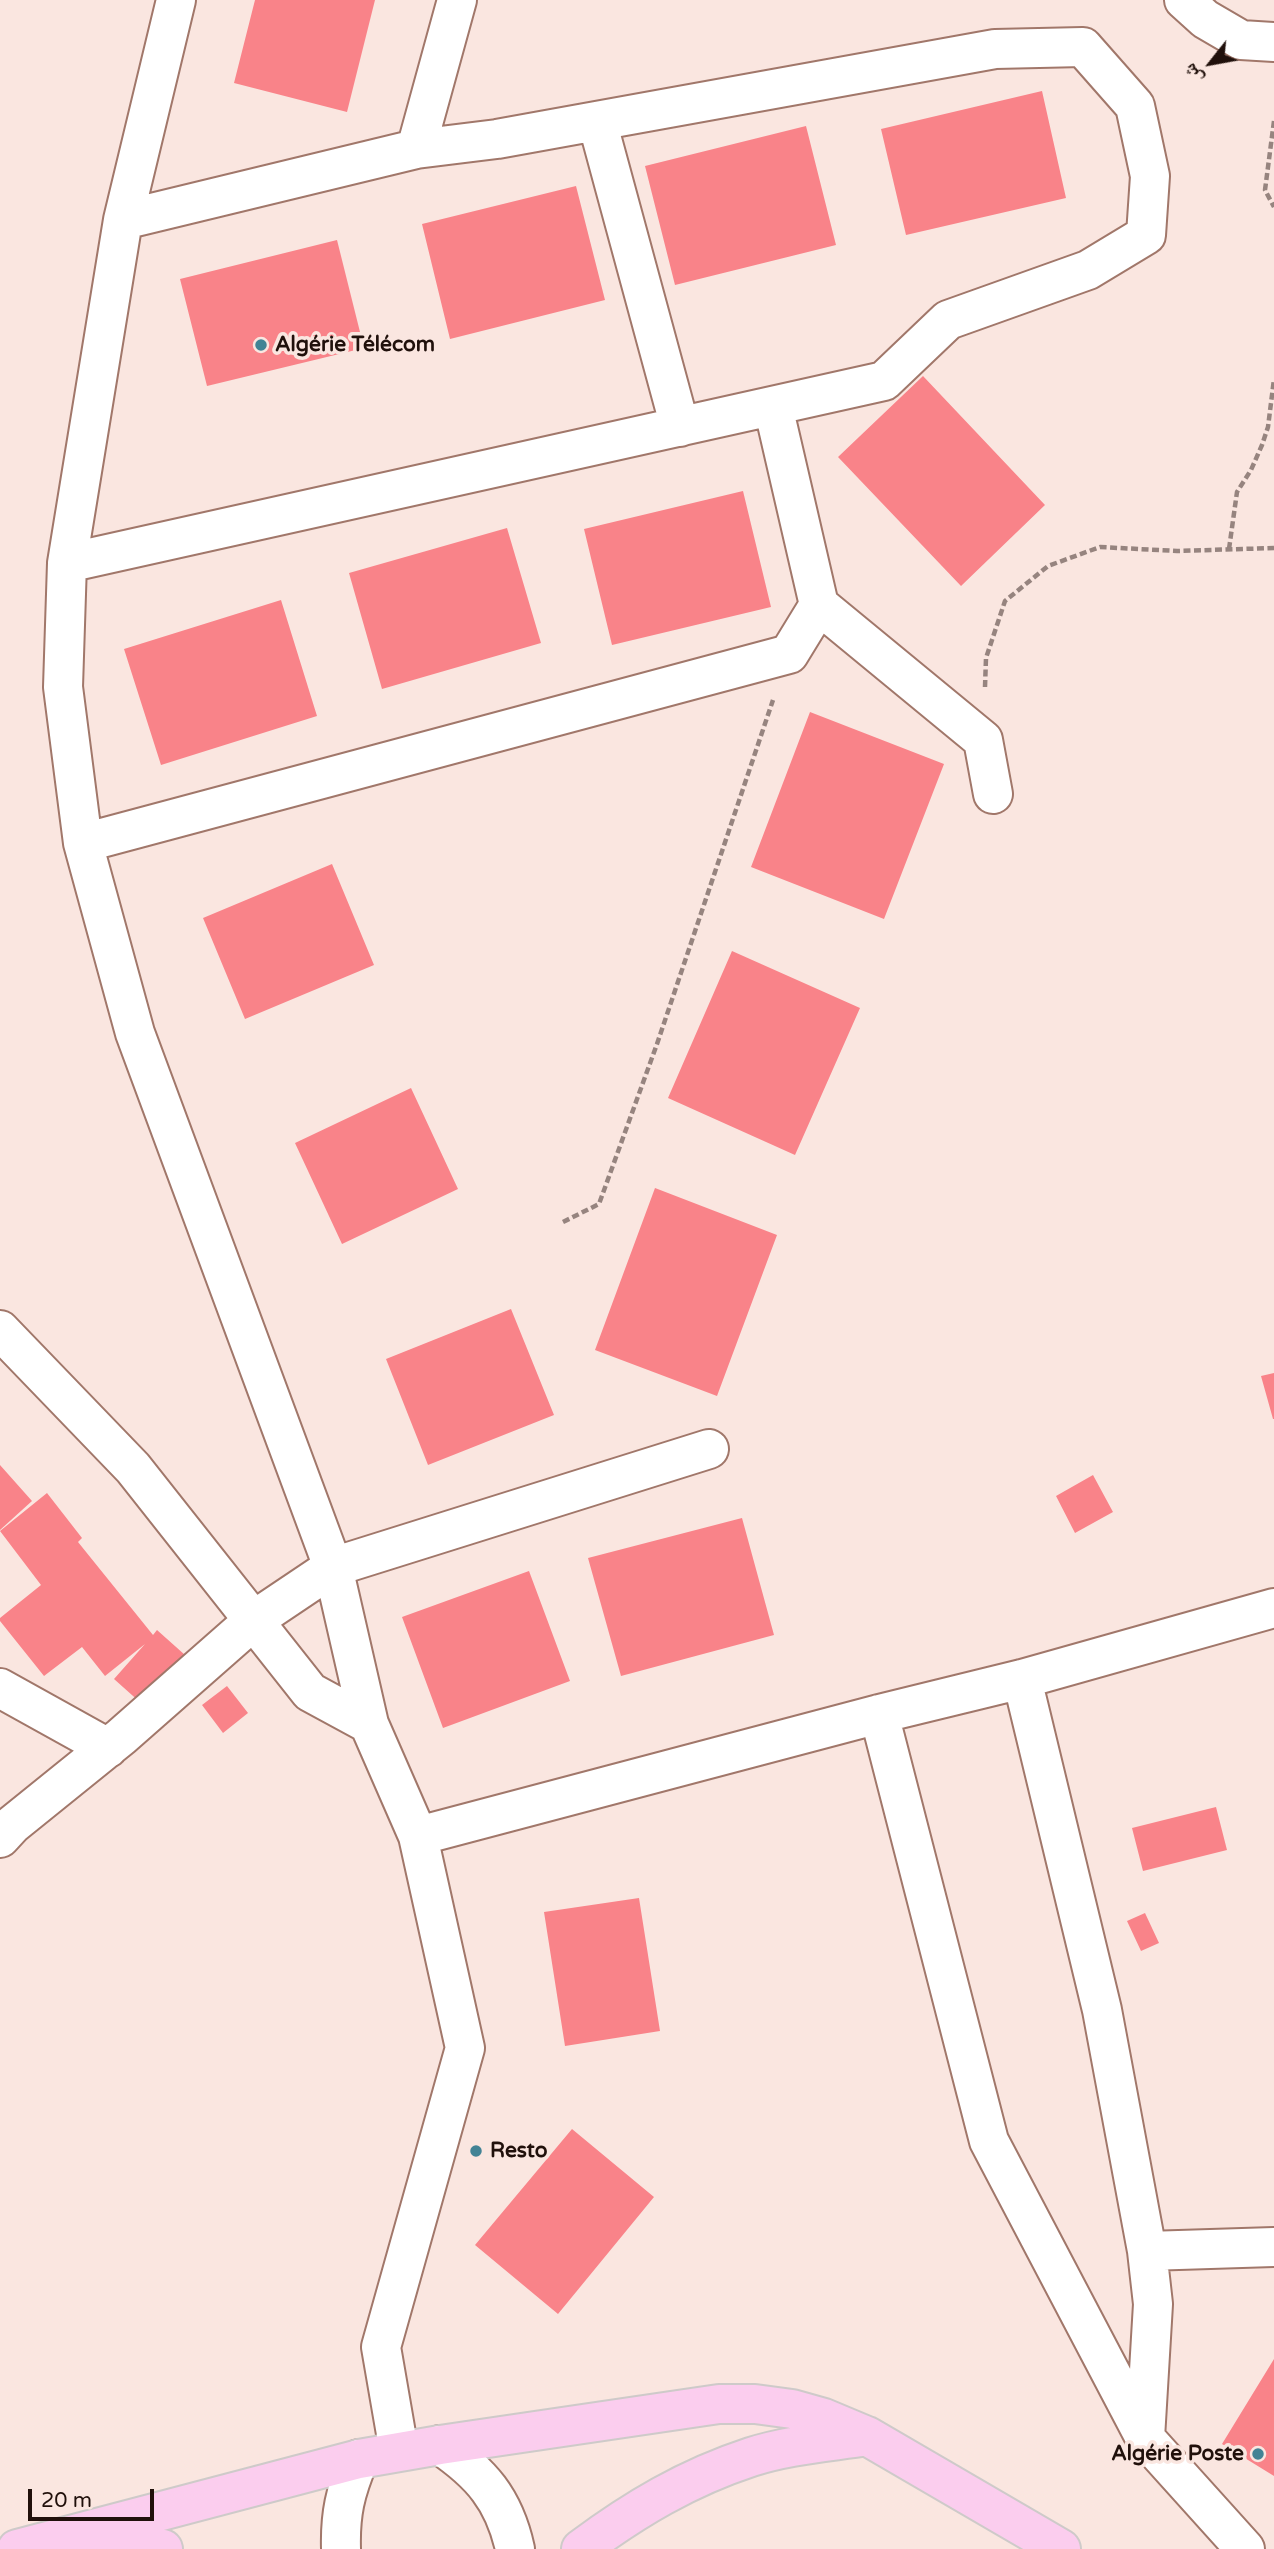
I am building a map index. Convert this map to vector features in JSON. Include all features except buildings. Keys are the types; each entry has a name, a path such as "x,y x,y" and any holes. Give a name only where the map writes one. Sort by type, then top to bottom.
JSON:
{"main road":[{"path":"17,2549 359,2459 399,2451 719,2404 755,2404 792,2409 824,2418 867,2436 1061,2549"},
{"path":"581,2549 620,2520 683,2483 753,2456 867,2436"},
{"path":"82,2531 163,2549"}],"street":[{"path":"176,0 123,220 67,563 63,687 83,843 135,1033 333,1567 369,1724 418,1836 466,2048 381,2347 399,2451"},
{"path":"416,149 457,0"},
{"path":"1184,0 1205,19 1241,40 1274,41"},
{"path":"67,563 884,381 948,320 1088,270 1146,235 1150,176 1135,106 1083,47 995,48 496,139 416,149 123,220"},
{"path":"597,121 680,427"},
{"path":"773,406 819,605 983,740 993,794"},
{"path":"83,843 789,653 819,605"},
{"path":"0,1330 133,1468 310,1692 369,1724"},
{"path":"0,1838 254,1620 333,1567 709,1449"},
{"path":"418,1836 879,1714 1023,1679 1274,1608"},
{"path":"1023,1679 1102,2010 1147,2251 1153,2304 1145,2438"},
{"path":"0,1688 108,1748"},
{"path":"879,1714 989,2141 1145,2438 1245,2549"},
{"path":"1147,2251 1274,2247"},
{"path":"440,2445 470,2465 494,2493 510,2527 515,2549"},
{"path":"341,2549 340,2521 344,2499 359,2459"}],"path":[{"path":"1274,121 1265,190 1274,207"},
{"path":"1229,549 1237,492 1251,470 1268,428 1274,379"},
{"path":"983,740 986,658 1005,601 1048,566 1100,547 1177,551 1274,548"},
{"path":"563,1222 598,1204 657,1044 789,653"}],"place":[{"name":"Algérie Télécom","path":"261,345"},
{"name":"Resto","path":"476,2151"},
{"name":"Algérie Poste","path":"1258,2454"}]}
